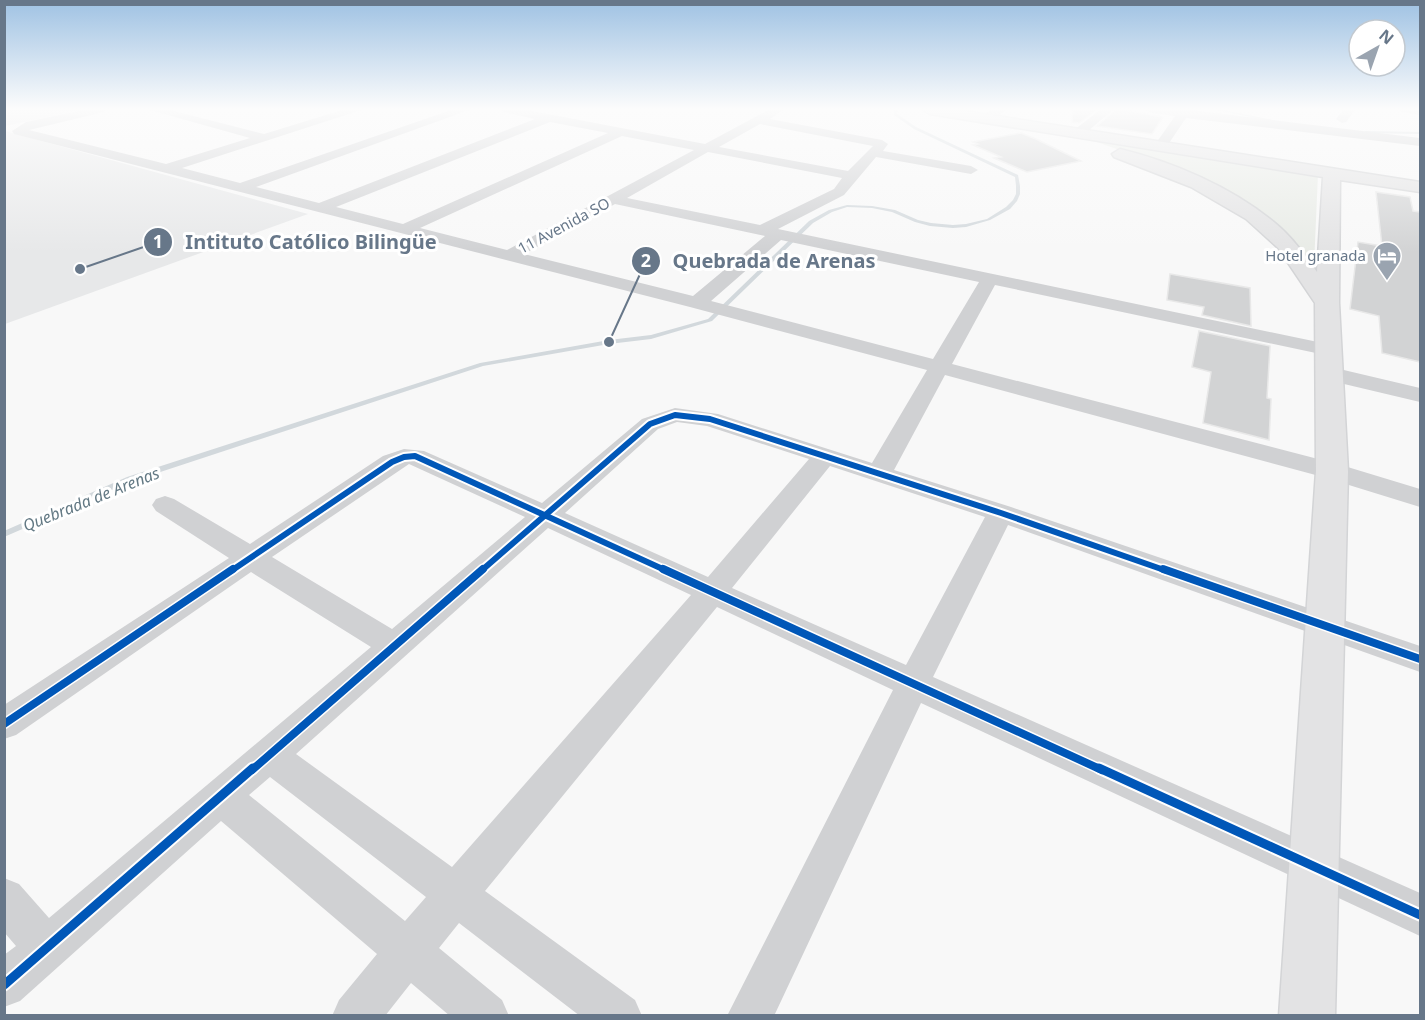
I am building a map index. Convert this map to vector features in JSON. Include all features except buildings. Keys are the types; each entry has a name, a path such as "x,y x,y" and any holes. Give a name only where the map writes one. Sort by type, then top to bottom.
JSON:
{"highway":[{"path":"1131,158 1183,178 1228,200 1268,227 1295,257 1327,303"},
{"path":"1234,158 1420,187"},
{"path":"1307,1016 1332,471 1327,303 1332,173"}],"street":[{"path":"121,158 733,312 1332,471 1420,498"},
{"path":"165,169 201,158"},
{"path":"239,188 326,158"},
{"path":"319,208 447,158"},
{"path":"404,229 563,158"},
{"name":"11 Avenida SO","path":"508,256 690,158"},
{"path":"752,158 851,176"},
{"path":"702,304 839,192 869,158"},
{"path":"900,158 971,170"},
{"path":"612,199 990,278 1330,362 1420,395"},
{"path":"879,473 990,278"},
{"path":"4,985 650,424 675,415 710,419 826,455 1325,624 1420,659"},
{"path":"355,1016 455,893 713,592 826,455"},
{"path":"4,724 392,462 404,457 415,456 1420,915"},
{"path":"165,505 395,646"},
{"path":"750,1016 913,684 1001,513"},
{"path":"270,756 619,1016"},
{"path":"221,796 486,1016"},
{"path":"4,898 46,948"}],"shaded area":[{"path":"5,158 102,158 308,214 5,324"},
{"path":"1138,158 1210,158 1318,174 1314,266 1278,228"}],"waterway":[{"name":"Quebrada de Arenas","path":"4,534 130,479 482,364 651,337 710,320 811,222 836,209 847,206 881,208 930,225 953,227 966,226 989,219 1008,208 1014,201 1018,194 1017,176 978,158"}],"cycle path":[{"path":"4,985 650,424 675,415 710,419 1001,513 1420,659"},
{"path":"4,724 392,462 404,457 415,456 1420,915"}],"place":[{"name":"Intituto Católico Bilingüe","path":"80,269"},
{"name":"Hotel granada","path":"1387,282"},
{"name":"Quebrada de Arenas","path":"609,342"}]}
